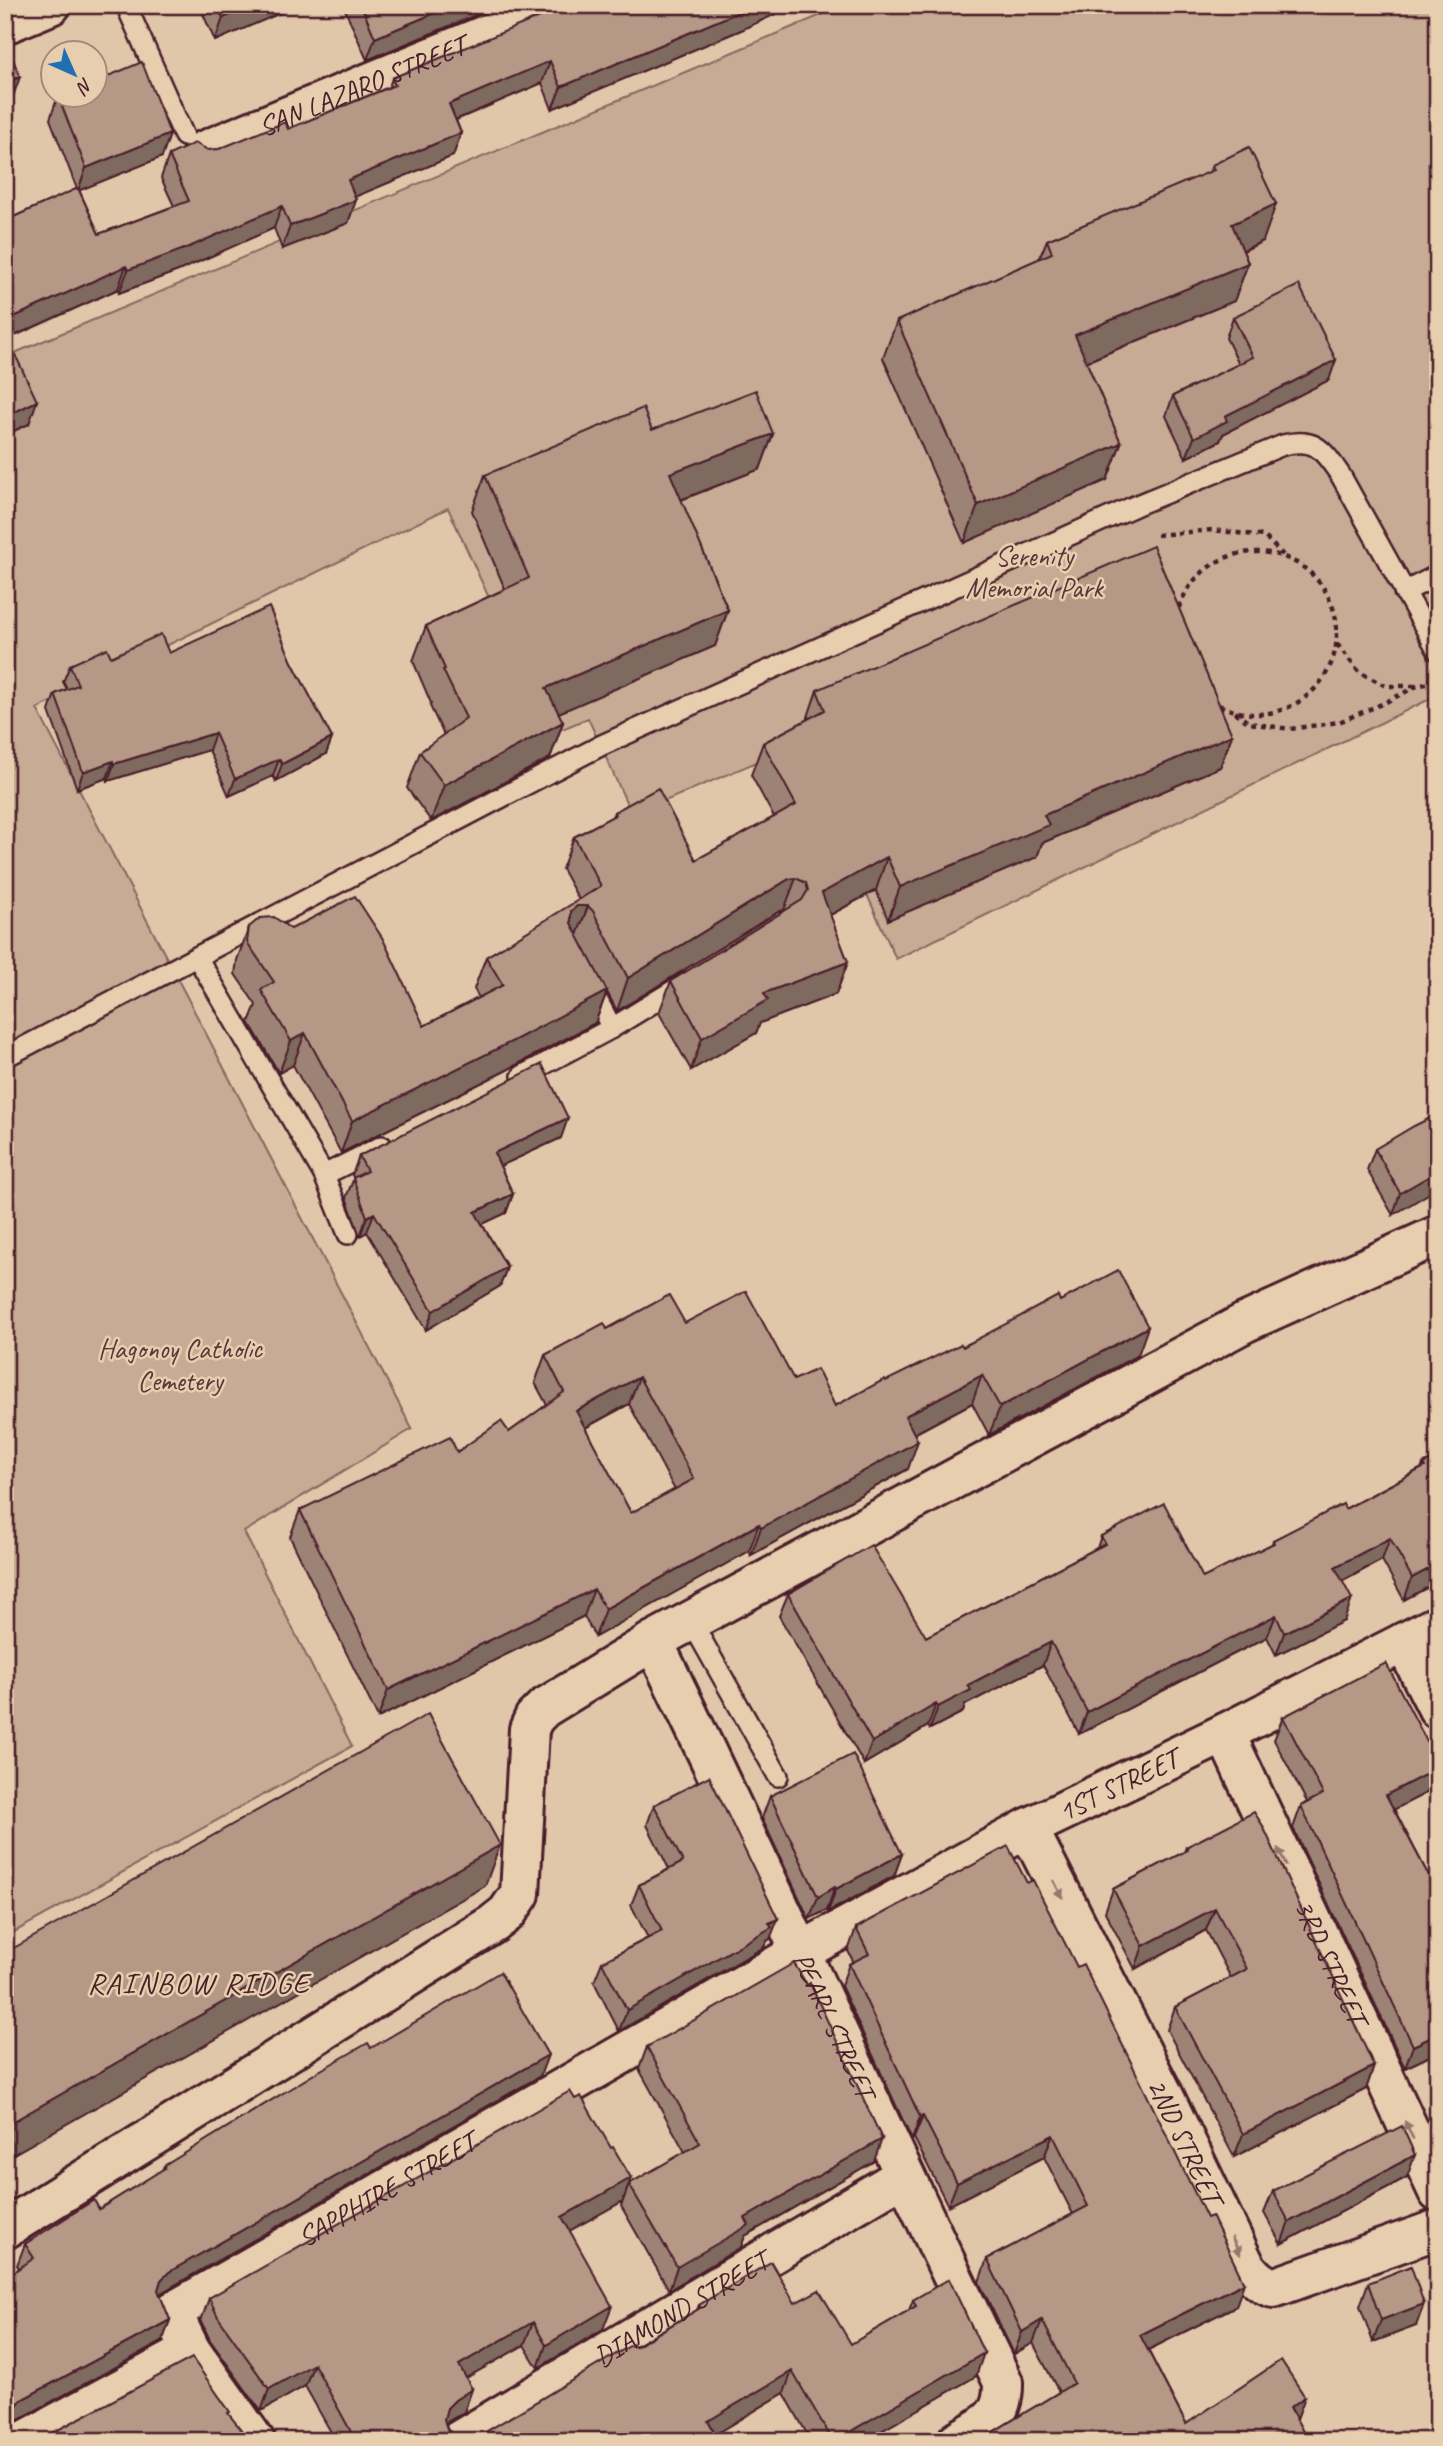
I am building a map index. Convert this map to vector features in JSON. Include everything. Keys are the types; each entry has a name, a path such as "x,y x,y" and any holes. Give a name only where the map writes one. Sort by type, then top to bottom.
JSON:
{"street":[{"path":"5,24 51,5"},
{"name":"SAN LAZARO STREET","path":"193,144 512,14 558,5"},
{"path":"5,2229 507,1913 520,1894 529,1729 534,1718 544,1708 653,1641 1244,1323 1438,1235"},
{"name":"1ST STREET","path":"802,1951 1028,1828 1225,1733 1438,1625"},
{"name":"PEARL STREET","path":"653,1641 802,1951 903,2176 1003,2382 999,2411 957,2441"},
{"path":"1404,1642 1438,1710"},
{"name":"3RD STREET","path":"1225,1733 1438,2192"},
{"name":"2ND STREET","path":"1028,1828 1164,2096 1246,2267 1254,2276 1273,2288 1438,2229"},
{"name":"SAPPHIRE STREET","path":"191,2351 172,2312 802,1951"},
{"name":"DIAMOND STREET","path":"458,2441 903,2176"},
{"path":"23,2441 191,2351 255,2441"}],"lane":[{"path":"126,5 193,144"},
{"path":"5,1057 601,745 1137,505 1283,445 1300,441 1315,445 1329,459 1438,651"},
{"path":"1404,592 1438,575"},
{"path":"197,957 324,1175 348,1234"},
{"path":"576,961 612,1028"},
{"path":"511,1082 612,1028 704,971"},
{"path":"324,1175 399,1138"},
{"path":"691,1621 778,1776"}],"path":[{"path":"1152,536 1212,530 1264,536 1286,559"},
{"path":"1233,711 1257,714 1282,709 1304,699 1321,682 1332,662 1336,643 1336,616 1327,594 1313,575 1295,561 1273,554 1253,552 1234,555 1215,563 1188,591 1177,614 1175,639 1181,663 1193,684 1211,701 1233,711 1249,723 1290,729 1339,722 1417,686"},
{"path":"1336,643 1359,672 1386,686 1417,686 1438,681"}],"green space":[{"path":"845,5 1438,5 1438,698 1436,696 896,959 799,744 632,815 588,718 551,734 448,508 37,709 412,1429 244,1532 352,1746 5,1937 5,357"}],"building":[{"path":"217,5 254,5 223,18"},
{"path":"361,5 454,5 375,38"},
{"path":"569,5 755,5 561,87 550,61 449,104 461,133 348,180 356,200 290,226 282,206 187,248 128,270 126,266 5,321 5,206 9,219 78,188 99,234 189,201 169,155 195,143 208,150 219,149 285,122 288,129 395,85 392,78"},
{"path":"5,39 20,77 5,83"},
{"path":"142,62 170,134 86,168 63,108 108,108 108,76"},
{"path":"1249,147 1276,204 1232,224 1248,263 1075,335 1121,443 978,505 897,321 1052,253 1047,240 1214,170 1212,165"},
{"path":"1299,285 1336,360 1225,416 1227,421 1194,438 1173,396 1253,357 1233,317"},
{"path":"5,333 37,401 6,416 5,415"},
{"path":"756,390 773,434 670,473 728,610 546,688 563,722 444,785 420,752 466,718 426,626 529,578 485,475 643,408 652,430"},
{"path":"1153,546 1232,735 1044,815 1049,825 900,887 887,857 822,893 848,962 764,993 768,1000 702,1038 671,981 802,900 808,890 806,883 796,878 789,879 628,978 593,911 588,906 577,906 571,911 571,923 607,991 352,1121 305,1033 291,1041 261,990 274,982 247,942 249,927 260,918 274,917 291,929 355,896 383,939 424,1026 503,985 486,957 601,886 574,837 658,788 696,860 796,805 763,743 825,710 817,690"},
{"path":"269,607 292,662 332,738 282,764 279,759 235,779 215,733 83,772 55,694 78,685 70,665 107,648 111,657 161,634 169,653"},
{"path":"542,1064 568,1118 494,1153 513,1194 475,1212 507,1267 433,1311 374,1213 367,1217 353,1178 367,1171 359,1156"},
{"path":"1438,1114 1438,1171 1400,1193 1375,1149"},
{"path":"1118,1270 1148,1327 1000,1407 982,1375 905,1416 918,1441 761,1528 759,1524 605,1609 594,1589 388,1690 300,1510 450,1437 457,1452 501,1421 509,1432 564,1392 545,1355 604,1323 607,1329 669,1295 685,1323 746,1291 794,1380 817,1369 835,1406 885,1379 886,1381 961,1344 963,1347 1058,1296 1060,1301","holes":["639,1377 694,1479 631,1513 576,1411"]},
{"path":"1438,1457 1438,1564 1412,1578 1390,1538 1335,1567 1352,1599 1284,1633 1276,1615 1087,1712 1051,1642 968,1685 971,1690 938,1707 936,1704 872,1742 788,1594 871,1545 926,1637 1105,1544 1101,1536 1164,1503 1203,1578 1274,1543 1273,1540 1343,1504 1345,1509 1425,1467 1423,1464"},
{"path":"1386,1663 1438,1763 1438,1768 1386,1795 1432,1882 1438,1878 1438,2034 1413,2046 1301,1806 1323,1794 1283,1717"},
{"path":"428,1714 500,1845 5,2126 5,1953"},
{"path":"853,1754 902,1854 818,1897 770,1796"},
{"path":"709,1776 778,1919 769,1923 772,1927 627,2010 602,1962 662,1931 639,1885 683,1862 654,1805"},
{"path":"1254,1812 1263,1826 1374,2066 1243,2134 1175,2007 1247,1969 1215,1908 1143,1946 1113,1889"},
{"path":"1008,1846 1027,1883 1033,1880 1077,1967 1083,1964 1207,2218 1212,2216 1244,2283 1140,2335 1186,2424 1281,2360 1305,2397 1290,2407 1308,2441 978,2441 1074,2383 1042,2320 1022,2332 987,2259 1088,2206 1053,2135 957,2183 923,2116 920,2117 849,1964 869,1954 856,1928"},
{"path":"794,1963 807,1985 810,1983 882,2139 745,2218 749,2225 677,2267 629,2184 700,2143 647,2047"},
{"path":"500,1972 548,2055 169,2272 161,2280 158,2290 170,2320 21,2400 10,2418 12,2429 20,2438 28,2441 5,2441 5,2278 34,2258 25,2244 94,2200 99,2209 319,2071 368,2043 371,2048"},
{"path":"570,2091 575,2099 581,2096 631,2178 562,2217 612,2306 546,2345 533,2322 459,2365 472,2389 447,2408 444,2419 447,2429 455,2437 466,2440 477,2437 633,2344 635,2347 771,2262 795,2303 819,2290 851,2344 916,2306 913,2300 949,2279 984,2353 834,2441 792,2371 708,2421 719,2441 356,2441 314,2364 269,2389 218,2317 209,2298"},
{"path":"1402,2126 1415,2155 1289,2222 1273,2191"},
{"path":"1411,2266 1424,2304 1381,2320 1368,2283"},
{"path":"192,2358 250,2441 34,2441 41,2439"}],"district":[{"name":"RAINBOW RIDGE","path":"199,1983"}],"park label":[{"name":"Serenity Memorial Park","path":"1034,571"},
{"name":"Hagonoy Catholic Cemetery","path":"180,1364"}]}
